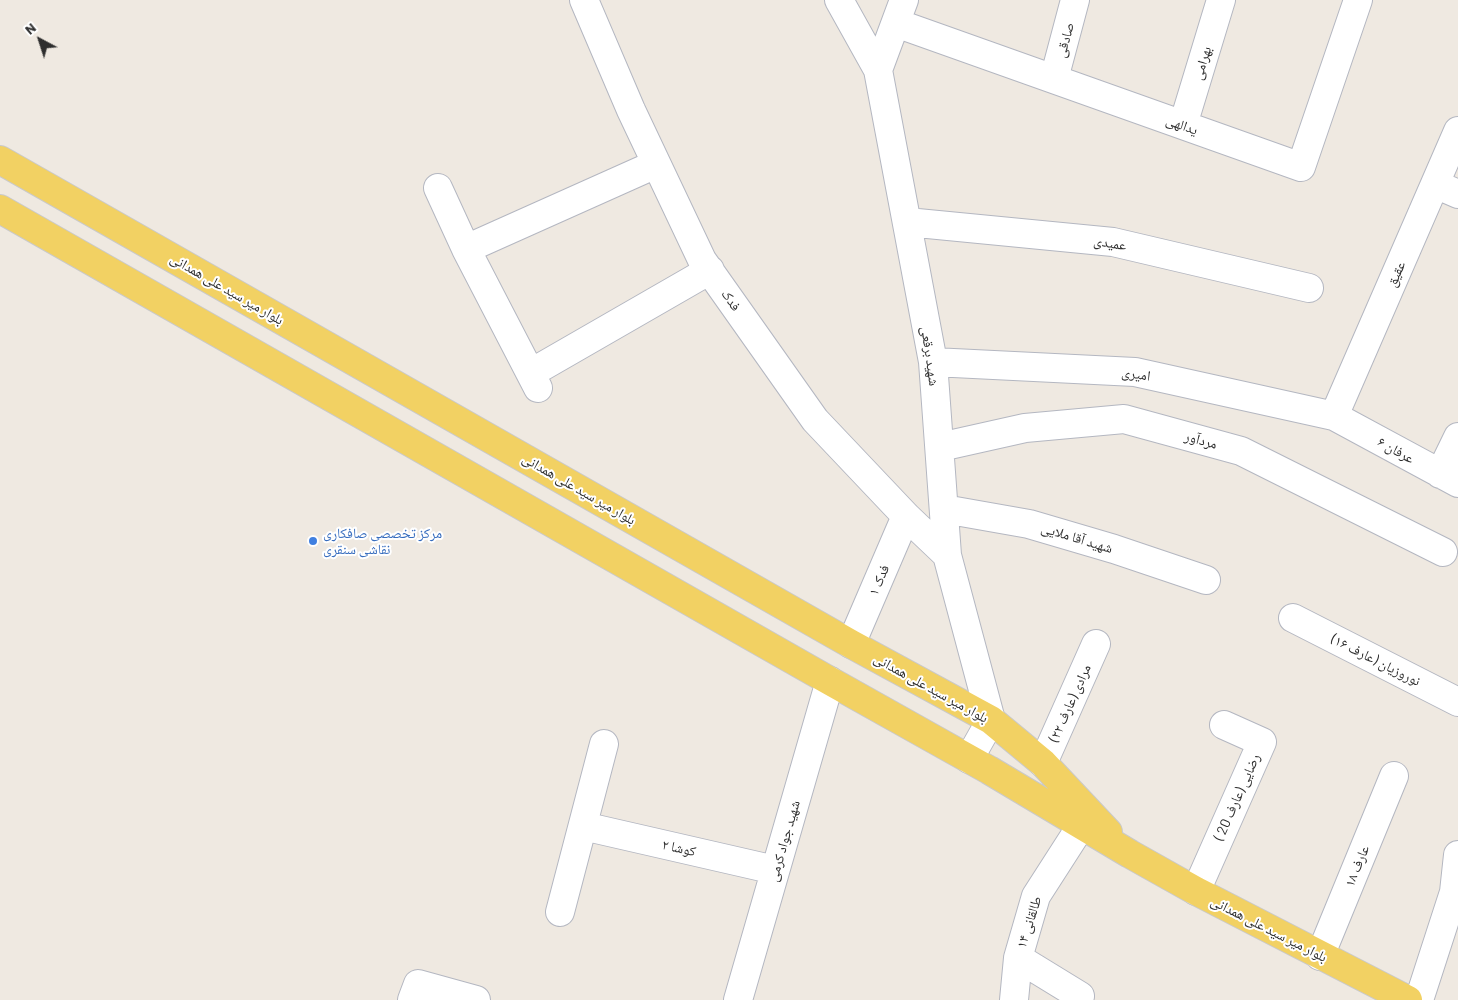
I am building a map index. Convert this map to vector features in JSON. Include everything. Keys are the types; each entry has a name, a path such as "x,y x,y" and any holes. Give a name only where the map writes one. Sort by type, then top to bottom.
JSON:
{"main road":[{"name":"بلوار میر سید علی همدانی","path":"0,160 852,644 991,720 1043,763 1130,854"},
{"name":"بلوار میر سید علی همدانی","path":"0,209 830,682 969,759 1130,854 1196,891 1405,999"},
{"path":"626,565 646,527"}],"street":[{"name":"فدک","path":"584,0 630,110 702,260 815,420 906,516 947,555"},
{"name":"شهید برقعی","path":"838,0 878,70 933,362 947,555 991,720"},
{"name":"صادقی","path":"1054,80 1076,0"},
{"name":"بهرامی","path":"1183,125 1221,0"},
{"name":"یدالهی","path":"900,12 1054,80 1301,167 1358,0"},
{"path":"878,70 900,12"},
{"name":"عقیق","path":"1334,416 1446,189 1458,131"},
{"path":"466,249 656,164"},
{"path":"438,188 466,249 534,381 710,270"},
{"name":"عمیدی","path":"907,222 1113,242 1309,288"},
{"name":"امیری","path":"933,362 1135,372 1334,416"},
{"name":"عرفان ۶","path":"1334,416 1449,479"},
{"name":"مردآور","path":"940,447 1025,428 1124,419 1241,451 1443,552"},
{"path":"1449,479 1458,437"},
{"name":"شهید آقا ملایی","path":"944,509 1029,524 1114,549 1206,580"},
{"name":"فدک ۱","path":"852,644 906,516"},
{"name":"نوروزیان (عارف ۱۶)","path":"1294,618 1458,702"},
{"name":"مرادی (عارف ۲۲)","path":"1043,763 1096,644"},
{"name":"شهید جواد کرمی","path":"738,1000 830,682"},
{"path":"969,759 991,720"},
{"name":"رضایی (عارف 20 )","path":"1196,891 1262,742 1224,725"},
{"path":"560,912 604,744"},
{"name":"عارف ۱۸","path":"1320,956 1394,776"},
{"name":"کوشا ۲","path":"583,826 775,870"},
{"name":"طالقانی ۱۴","path":"1014,1000 1018,958 1036,896 1081,826"},
{"path":"1405,999 1454,892 1458,855"},
{"path":"1018,958 1080,996"},
{"path":"415,992 476,1000"}],"place":[{"name":"مرکز تخصصی صافکاری نقاشی سنقری","path":"313,541"}]}
